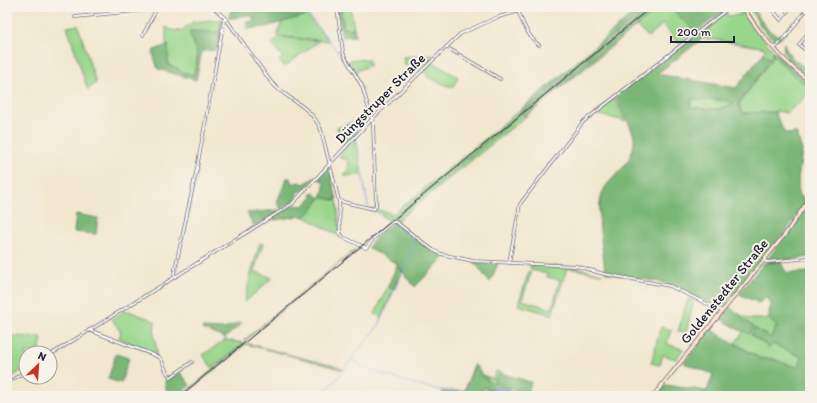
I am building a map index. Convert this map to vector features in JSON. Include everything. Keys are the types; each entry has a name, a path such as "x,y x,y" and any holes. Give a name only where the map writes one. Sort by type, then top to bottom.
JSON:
{"main road":[{"path":"743,7 758,30 774,49 789,65 810,82"},
{"name":"Goldenstedter Straße","path":"653,396 786,233 807,205 810,198"}],"street":[{"path":"75,17 163,7"},
{"path":"213,7 226,19 278,89 308,110 316,119 321,130 339,201 339,230 341,235 366,248 375,238 394,222 435,252 473,261 571,265 604,274 663,284 691,295 722,310"},
{"path":"337,7 344,57 362,86 372,119 376,207 372,208 339,201"},
{"path":"517,7 534,41 539,45"},
{"name":"Düngstruper Straße","path":"58,350 287,207 372,119 460,34 498,17 536,7"},
{"path":"509,263 519,207 522,201 583,122 730,7"},
{"path":"770,7 781,20 791,7"},
{"path":"802,7 810,13"},
{"path":"774,49 789,33 808,7"},
{"path":"143,35 156,9"},
{"path":"175,277 174,274 198,168 224,20 226,19"},
{"path":"810,30 799,45 810,53"},
{"path":"446,47 500,79"},
{"path":"763,260 767,262 810,258"},
{"path":"89,330 159,357 162,359 167,374 172,377 192,362"},
{"path":"7,383 18,376"}],"green space":[{"path":"241,7 305,7 308,12 307,15 265,27 247,29 246,22 254,21 252,16 247,15 228,19 231,11"},
{"path":"337,7 348,7 341,11 344,29 354,28 356,36 342,37"},
{"path":"350,7 354,28 344,30 341,10"},
{"path":"640,7 649,7 521,113 519,111 620,25"},
{"path":"652,7 660,7 525,117 522,114"},
{"path":"660,7 670,7 695,32 679,44 663,24 648,37 636,25"},
{"path":"670,7 728,7 695,32"},
{"path":"737,7 741,7 763,39 774,51 772,53 774,56 798,79 810,87 810,93 787,113 776,111 742,113 739,104 773,57 770,58 763,54 766,49 703,38 703,34 699,33 726,12 727,16 741,15"},
{"path":"749,7 753,7 771,32 779,35 787,30 788,31 782,37 774,39 761,27"},
{"path":"307,15 329,41 277,36 282,21"},
{"path":"222,19 219,32 193,43 197,59 193,75 179,71 168,65 166,27 171,30 181,31 193,22"},
{"path":"222,19 217,50 202,51 196,80 158,69 153,54 154,50 168,45 168,65 178,68 179,71 193,75 197,57 189,31 219,32"},
{"path":"78,25 96,83 88,90 67,27"},
{"path":"699,33 703,34 703,38 657,74 736,88 763,54 770,58 773,56 772,53 774,51 810,84 810,87 798,79 774,56 739,102 742,113 775,112 784,132 788,134 796,133 802,150 798,179 799,196 808,200 785,232 722,309 666,283 606,273 605,271 600,234 599,215 601,198 608,184 627,161 632,152 634,143 632,130 616,99 616,96","holes":["692,99 730,101 734,103 719,109 690,107"]},
{"path":"280,37 319,41 284,67 279,60 283,57 272,44"},
{"path":"784,43 791,56 810,72 810,78 796,68 787,58 783,48"},
{"path":"433,55 420,65 404,65 403,57"},
{"path":"368,59 370,65 355,72 349,62 350,60"},
{"path":"432,62 458,77 454,86 448,86 427,77 428,74 423,72"},
{"path":"614,99 626,121 594,114"},
{"path":"692,99 725,100 734,102 719,109 708,109 690,107"},
{"path":"519,111 521,113 390,221 375,211 368,209 375,209 377,205 378,210 393,214"},
{"path":"522,114 525,117 399,219 398,222 394,219"},
{"path":"353,122 358,133 344,146 337,128"},
{"path":"356,138 362,174 345,176 345,172 348,170 349,160 342,159 339,156"},
{"path":"329,167 337,200 321,197 324,183 318,178"},
{"path":"316,177 304,190 297,192 296,199 281,209 277,202 287,178 290,178 292,184 299,182 304,184"},
{"path":"313,192 320,198 313,209 305,217 299,216 275,220 271,218 293,205 303,206 312,197 311,194"},
{"path":"321,197 337,200 339,236 305,217 313,209"},
{"path":"807,207 810,207 810,257 769,262 767,260"},
{"path":"278,210 279,212 254,226 247,213"},
{"path":"76,214 98,218 96,234 74,232"},
{"path":"393,223 398,225 434,252 445,256 415,287 404,274 399,265 369,248 378,235"},
{"path":"260,243 263,244 254,271 272,278 244,303 252,270"},
{"path":"360,246 245,341 244,340"},
{"path":"474,262 498,264 490,282"},
{"path":"781,262 787,273 809,272 810,396 657,396 666,385 707,391 713,374 684,363 710,329 761,359 775,360 798,367 802,357 773,344 768,349 767,346 751,335 755,328 771,338 775,328 778,328 769,319 770,301 765,298 759,303 739,294 764,263"},
{"path":"397,265 402,271 393,290 388,286"},
{"path":"531,265 574,267 602,274 567,268 552,315 518,305 529,271 531,273 522,300 552,309 560,280 547,277 548,274 532,270 530,268"},
{"path":"388,286 393,290 381,319 381,317 375,314"},
{"path":"688,299 694,301 686,333 678,331"},
{"path":"729,307 741,315 740,317 754,327 749,334 719,318"},
{"path":"126,310 155,321 154,334 157,352 155,354 119,338 121,332 112,319"},
{"path":"741,315 749,319 769,319 779,328 771,338 752,335 767,346 773,344 803,357 798,367 787,365 774,359 761,359 735,343 744,331"},
{"path":"241,322 241,324 225,338 202,329 224,329"},
{"path":"661,327 672,330 667,344 683,349 676,359 663,355 660,365 651,363"},
{"path":"7,336 42,337 40,345 18,345 18,373 7,380"},
{"path":"225,340 244,343 212,368 203,355"},
{"path":"245,343 343,369 341,370 246,344 183,396 181,396"},
{"path":"116,354 129,358 121,383 108,379"},
{"path":"474,364 483,375 493,379 496,371 500,373 497,377 498,384 517,390 520,396 514,396 514,393 508,389 495,387 490,390 487,389 483,393 483,396 476,396 484,387 487,387 489,382 486,377 482,375 466,387"},
{"path":"476,366 483,376 493,385 492,388 490,389 484,387 476,396 442,393 443,391 464,391"},
{"path":"180,372 190,385 177,396 168,396 165,384 166,376 172,377"},
{"path":"500,373 531,382 528,393 539,396 519,396 517,390 493,383"}],"water":[{"path":"495,387 508,390 515,395 505,396 505,394 495,392 494,396 483,396 483,393 487,389 490,390"}],"waterway":[{"path":"288,7 293,15 304,11 329,40"},
{"path":"331,43 348,65"},
{"path":"359,83 362,89"},
{"path":"355,134 370,119 370,117"},
{"path":"356,137 368,206"},
{"path":"176,271 198,170"},
{"path":"368,209 375,211 389,221"},
{"path":"392,223 415,240 403,269"},
{"path":"354,356 379,325 402,273"},
{"path":"316,396 332,385 353,358"},
{"path":"354,360 364,368 407,382 443,391 468,393"}],"railway":[{"path":"180,396 651,7"}]}
